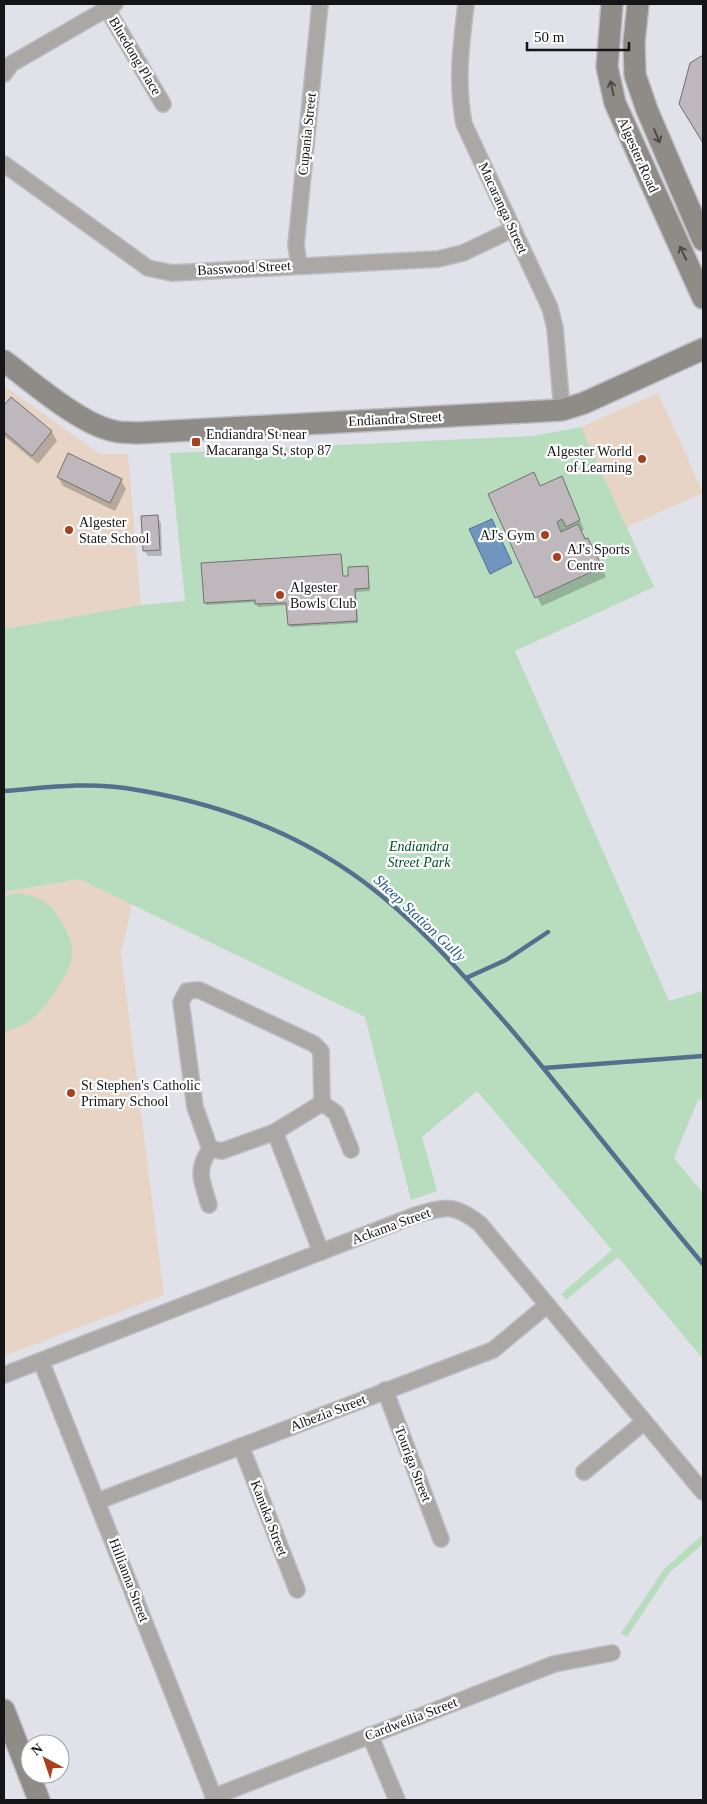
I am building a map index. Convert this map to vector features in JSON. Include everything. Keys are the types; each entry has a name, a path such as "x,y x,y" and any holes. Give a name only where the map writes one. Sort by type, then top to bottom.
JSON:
{"street":[{"name":"Cupania Street","path":"299,265 296,245 320,4"},
{"name":"Macaranga Street","path":"466,4 459,63 459,95 464,124 550,308 556,328 562,410"},
{"name":"Algester Road","path":"612,4 607,67 615,103 703,298"},
{"name":"Algester Road","path":"638,4 634,42 635,75 647,110 703,240"},
{"path":"4,74 11,64 111,6"},
{"name":"Bluedong Place","path":"111,6 163,104"},
{"name":"Basswood Street","path":"4,164 148,268 172,272 438,259 463,253 513,229"},
{"name":"Endiandra Street","path":"4,362 71,410 113,431 137,433 562,410 584,404 703,349"},
{"path":"210,1148 196,1106 181,1002 187,991 199,990 314,1044 321,1050 323,1059 322,1103"},
{"path":"210,1148 222,1151 275,1132 322,1103"},
{"path":"322,1103 336,1113 351,1150"},
{"path":"275,1132 321,1252"},
{"path":"209,1205 200,1174 202,1161 210,1148"},
{"name":"Ackama Street","path":"4,1375 439,1208 464,1211 480,1224 546,1306 703,1492"},
{"name":"Albezia Street","path":"98,1501 493,1350 546,1306"},
{"name":"Hillianna Street","path":"41,1360 214,1798"},
{"name":"Touriga Street","path":"385,1390 442,1539"},
{"path":"584,1472 644,1422"},
{"name":"Kanuka Street","path":"241,1446 297,1590"},
{"name":"Cardwellia Street","path":"214,1798 554,1664 612,1653"},
{"path":"4,1710 39,1800"},
{"path":"370,1735 398,1800"}],"shaded area":[{"name":"Algester State School","path":"4,386 100,454 128,454 141,605 4,629"},
{"name":"Algester World of Learning","path":"658,393 703,493 627,527 581,427"},
{"name":"St Stephen's Catholic Primary School","path":"79,879 132,904 121,953 164,1295 4,1356 4,892"}],"green space":[{"name":"Endiandra Street Park","path":"581,427 654,587 515,651 669,1001 703,991 703,1099 698,1100 674,1158 703,1193 703,1359 618,1257 566,1300 561,1294 612,1250 477,1091 422,1137 437,1191 411,1200 365,1017 79,879 4,892 4,629 141,605 185,601 170,453 533,436"},
{"path":"17,893 42,900 52,908 67,932 72,946 72,955 61,983 47,1003 25,1024 4,1032 4,896"},
{"path":"703,1534 703,1544 669,1573 627,1637 621,1633 664,1569"}],"water":[{"path":"492,519 512,563 490,574 469,529"}],"building":[{"path":"703,55 703,143 679,104 690,63"},
{"path":"11,397 52,431 32,456 4,432 4,405"},
{"path":"68,453 122,479 110,503 57,477"},
{"name":"AJ's Gym","path":"534,472 540,486 562,476 580,520 566,527 562,519 557,522 561,532 578,524 585,539 588,538 602,567 535,598 488,494"},
{"path":"158,515 160,550 143,551 141,516"},
{"name":"Algester Bowls Club","path":"341,554 343,576 348,576 348,567 368,566 369,588 355,589 357,621 288,625 286,603 255,604 255,600 204,603 201,563"}],"waterway":[{"name":"Sheep Station Gully","path":"4,791 64,786 110,786 189,801 250,820 280,833 309,847 364,882 404,915 459,970 535,1057 703,1264"},
{"path":"466,978 506,960 548,932"},
{"path":"544,1068 703,1056"}],"place":[{"name":"Endiandra St near Macaranga St, stop 87","path":"196,442"},
{"name":"Algester World of Learning","path":"642,459"},
{"name":"Algester State School","path":"69,530"},
{"name":"AJ's Gym","path":"545,535"},
{"name":"AJ's Sports Centre","path":"557,557"},
{"name":"Algester Bowls Club","path":"280,595"},
{"name":"St Stephen's Catholic Primary School","path":"71,1093"}]}
